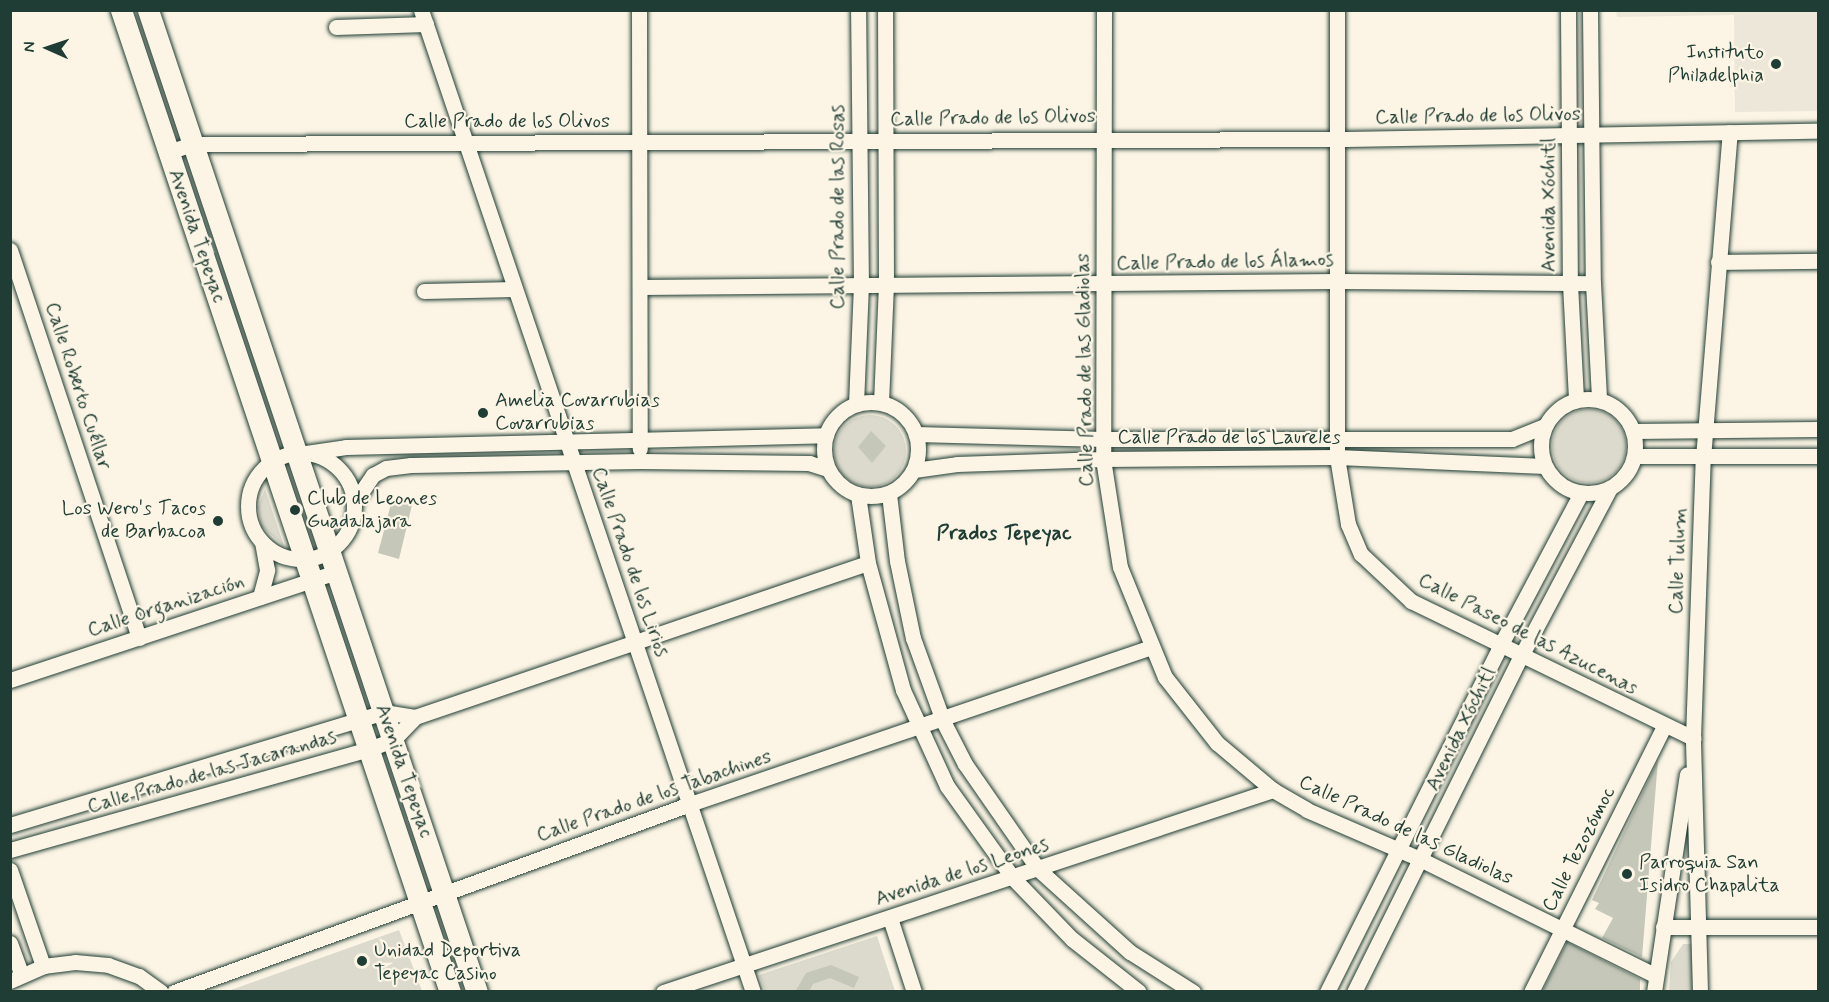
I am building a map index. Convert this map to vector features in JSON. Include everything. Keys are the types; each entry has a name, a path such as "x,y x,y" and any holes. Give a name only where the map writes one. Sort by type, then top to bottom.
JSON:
{"street":[{"name":"Avenida Tepeyac","path":"121,10 450,992"},
{"name":"Avenida Tepeyac","path":"148,10 192,144 300,453 328,552 477,992"},
{"path":"639,10 640,461"},
{"name":"Calle Prado de las Rosas","path":"856,404 861,287 858,10"},
{"path":"881,403 886,286 885,10"},
{"name":"Calle Prado de las Gladiolas","path":"1104,10 1103,459 1120,567 1164,677 1217,743 1273,790 1307,810 1420,859 1655,975"},
{"name":"Calle Paseo de las Azucenas","path":"1337,10 1340,281 1337,457 1348,524 1361,554 1412,601 1664,726 1693,738"},
{"name":"Avenida Xóchitl","path":"1568,10 1570,284 1576,400"},
{"path":"1590,10 1593,284 1599,399"},
{"path":"336,27 423,17"},
{"name":"Calle Prado de los Lirios","path":"423,17 753,992"},
{"name":"Calle Prado de los Olivos","path":"168,152 192,144 885,141 1104,137 1339,139 1818,131"},
{"name":"Calle Tulum","path":"1700,992 1693,738 1703,458 1730,132"},
{"name":"Calle Roberto Cuéllar","path":"10,250 139,638"},
{"path":"1718,262 1818,261"},
{"name":"Calle Prado de los Álamos","path":"641,287 1104,286 1340,281 1593,284"},
{"path":"424,291 515,289"},
{"path":"1599,399 1624,414 1634,431 1635,456 1629,471 1610,488 1581,493 1564,487 1545,466 1541,446 1545,426 1561,407 1576,400 1599,399"},
{"path":"881,403 902,414 916,434 918,452 914,470 904,484 889,494 858,495 840,486 828,469 824,452 826,435 841,413 856,404 881,403"},
{"name":"Calle Prado de los Laureles","path":"916,434 1104,439 1512,439 1545,426"},
{"path":"1634,431 1818,429"},
{"path":"260,597 267,570 262,542 249,518 248,499 253,482 272,461 300,453 346,447 826,435"},
{"path":"300,453 335,465 348,482 354,503"},
{"path":"1635,456 1703,458 1818,456"},
{"name":"Calle Prado de los Laureles","path":"914,470 957,464 1103,459 1337,457 1545,466"},
{"path":"262,542 282,556 305,559 328,552 348,531 354,503 364,482 386,468 640,461 809,463 828,469"},
{"name":"Avenida Xóchitl","path":"1354,992 1521,656 1610,488"},
{"name":"Avenida Xóchitl","path":"1327,992 1500,646 1581,493"},
{"path":"889,494 903,596 916,649 943,721 991,806 1038,869 1088,918 1130,952 1193,992"},
{"path":"858,495 868,563 885,634 918,729 968,819 1013,878 1071,939 1139,992"},
{"name":"Calle Prado de las Jacarandas","path":"10,850 369,749 393,740 416,717 868,563"},
{"name":"Calle Organización","path":"10,680 336,572"},
{"name":"Calle Prado de los Tabachines","path":"174,992 690,804 943,721 1151,647"},
{"name":"Calle Prado de las Jacarandas","path":"10,825 358,718 384,712 416,717"},
{"name":"Calle Tezozómoc","path":"1531,992 1664,726"},
{"path":"1654,992 1693,738"},
{"name":"Avenida de los Leones","path":"663,992 1013,878 1273,790"},
{"path":"10,870 43,966"},
{"path":"890,918 914,992"},
{"path":"1663,927 1818,927"},
{"path":"10,943 16,978 43,966 75,962 108,965 139,976 161,992"}],"shaded area":[{"name":"Instituto Philadelphia","path":"1616,11 1818,11 1818,111 1735,112 1734,15 1617,17"},
{"path":"1589,409 1610,415 1620,425 1626,446 1620,467 1610,477 1589,483 1568,477 1558,467 1552,446 1558,425 1568,415"},
{"path":"870,415 890,421 900,431 906,451 900,471 890,481 870,487 850,481 840,471 834,451 840,431 850,421"},
{"path":"265,489 284,546 261,526 258,507"},
{"name":"Unidad Deportiva Tepeyac Casino","path":"399,930 422,991 228,991"},
{"path":"877,936 895,991 765,991 759,975"},
{"path":"1683,944 1692,944 1693,991 1669,992 1671,962"}],"building":[{"path":"871,431 886,446 872,463 858,447"},
{"path":"392,500 412,505 399,559 378,553"},
{"name":"Parroquia San Isidro Chapalita","path":"1658,760 1642,957 1602,938 1613,918 1595,909 1599,903 1592,900"},
{"path":"1567,942 1640,979 1640,992 1542,992"},
{"path":"831,965 859,977 854,988 830,978 813,984 809,992 795,992 806,973"}],"place":[{"name":"Instituto Philadelphia","path":"1776,64"},
{"name":"Amelia Covarrubias Covarrubias","path":"483,413"},
{"name":"Club de Leones Guadalajara","path":"295,510"},
{"name":"Los Wero's Tacos de Barbacoa","path":"218,521"},
{"name":"Parroquia San Isidro Chapalita","path":"1627,874"},
{"name":"Unidad Deportiva Tepeyac Casino","path":"362,961"}],"district":[{"name":"Prados Tepeyac","path":"1004,533"}]}
